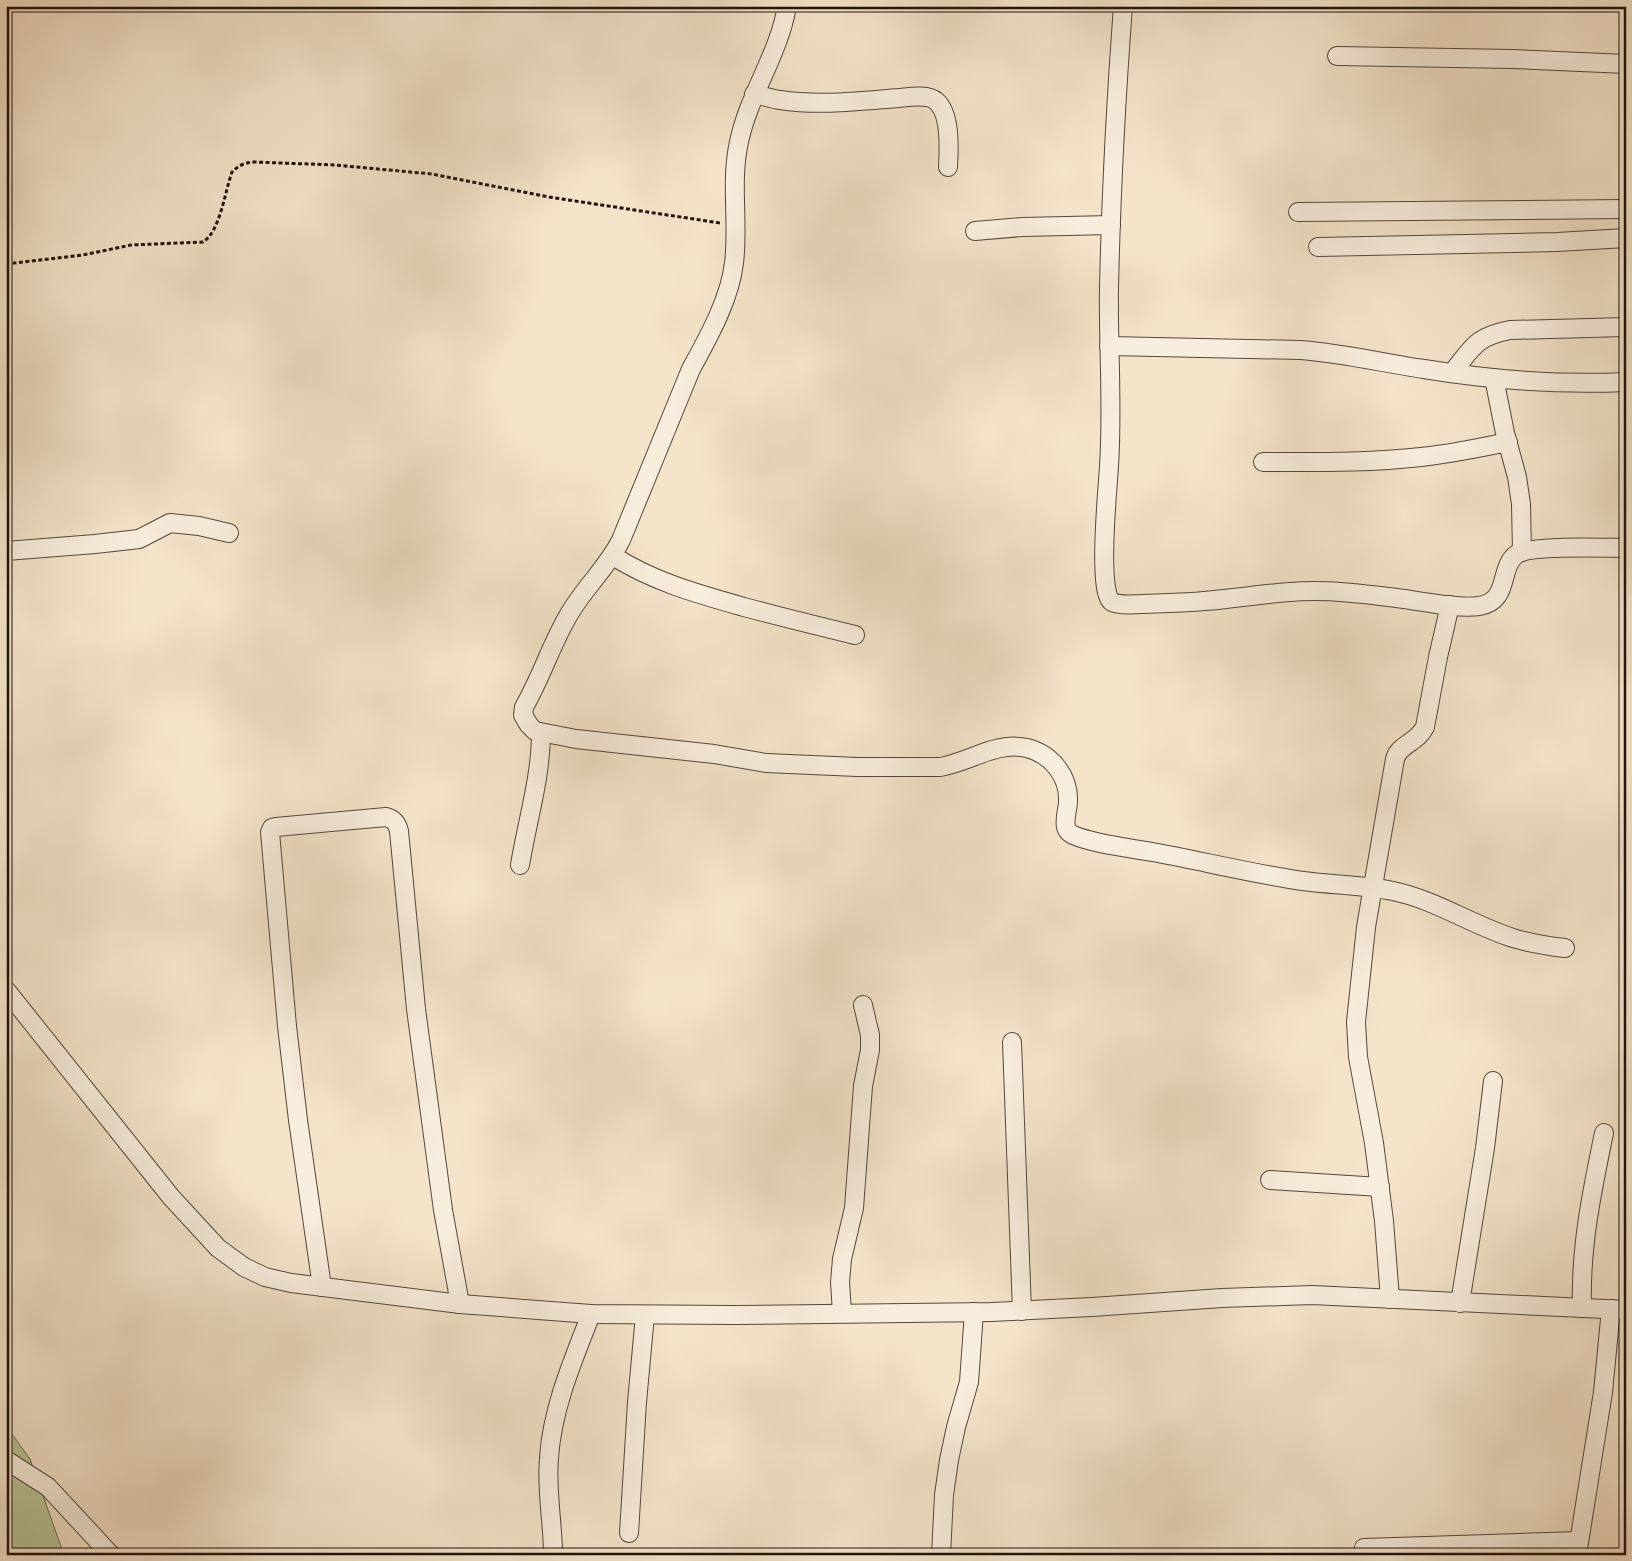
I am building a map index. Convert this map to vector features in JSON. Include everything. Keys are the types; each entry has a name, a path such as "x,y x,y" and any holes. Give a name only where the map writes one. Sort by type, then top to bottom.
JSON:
{"street":[{"path":"787,6 778,42 744,118 738,143 734,175 734,264 729,286 705,343 691,369 628,526 613,556 582,594 566,618 524,707 523,715 529,725 535,731 541,733 585,740 714,754 766,763 857,767 940,767 953,765 989,750 1006,746 1027,748 1041,753 1053,762 1062,774 1067,790 1065,826 1070,834 1109,844 1236,870 1304,881 1373,888 1413,896 1512,938 1565,948"},
{"path":"1122,6 1110,225 1109,346 1112,410 1104,559 1106,591 1109,598 1113,602 1121,604 1168,604 1316,591 1345,592 1450,605 1477,606 1488,604 1496,598 1502,589 1510,561 1518,553 1562,548 1626,548"},
{"path":"1337,56 1492,58 1626,64"},
{"path":"754,94 780,100 804,102 907,97 925,97 936,100 942,109 950,145 948,167"},
{"path":"1298,212 1626,209"},
{"path":"975,231 1022,227 1110,225"},
{"path":"1318,247 1558,242 1626,238"},
{"path":"1452,373 1478,341 1492,333 1510,330 1626,327"},
{"path":"1109,346 1250,348 1330,353 1494,378 1555,382 1626,382"},
{"path":"1494,378 1517,477 1521,504 1522,552"},
{"path":"1263,462 1420,457 1468,451 1508,442"},
{"path":"6,551 139,539 170,523 200,526 229,533"},
{"path":"613,556 632,568 674,586 790,619 855,635"},
{"path":"1390,1299 1380,1187 1360,1075 1356,1022 1363,951 1396,754 1401,748 1419,737 1425,727 1450,605"},
{"path":"520,865 526,826 538,774 541,733"},
{"path":"322,1286 298,1120 287,1026 270,832 272,828 276,827 386,817 392,818 397,824 399,831 416,1009 443,1210 460,1304"},
{"path":"6,990 171,1197 218,1248 244,1267 265,1277 291,1283 460,1304 592,1314 734,1316 974,1312 1222,1298 1312,1295 1618,1310 1578,1548 1364,1548"},
{"path":"842,1313 840,1282 842,1259 854,1208 863,1086 870,1050 869,1026 863,1005"},
{"path":"1012,1042 1022,1310"},
{"path":"1460,1303 1485,1148 1493,1081"},
{"path":"1582,1308 1582,1261 1586,1227 1604,1132"},
{"path":"1270,1180 1380,1187"},
{"path":"941,1555 946,1478 956,1427 969,1382 974,1312"},
{"path":"553,1555 549,1458 552,1436 571,1366 592,1314"},
{"path":"629,1534 637,1402 645,1315"},
{"path":"6,1460 48,1487 111,1555"}],"path":[{"path":"6,264 83,255 131,245 203,242 209,239 216,226 232,172 237,166 254,162 335,165 422,173 549,197 735,226"}],"green space":[{"path":"6,1426 30,1459 64,1555 6,1555"}]}
